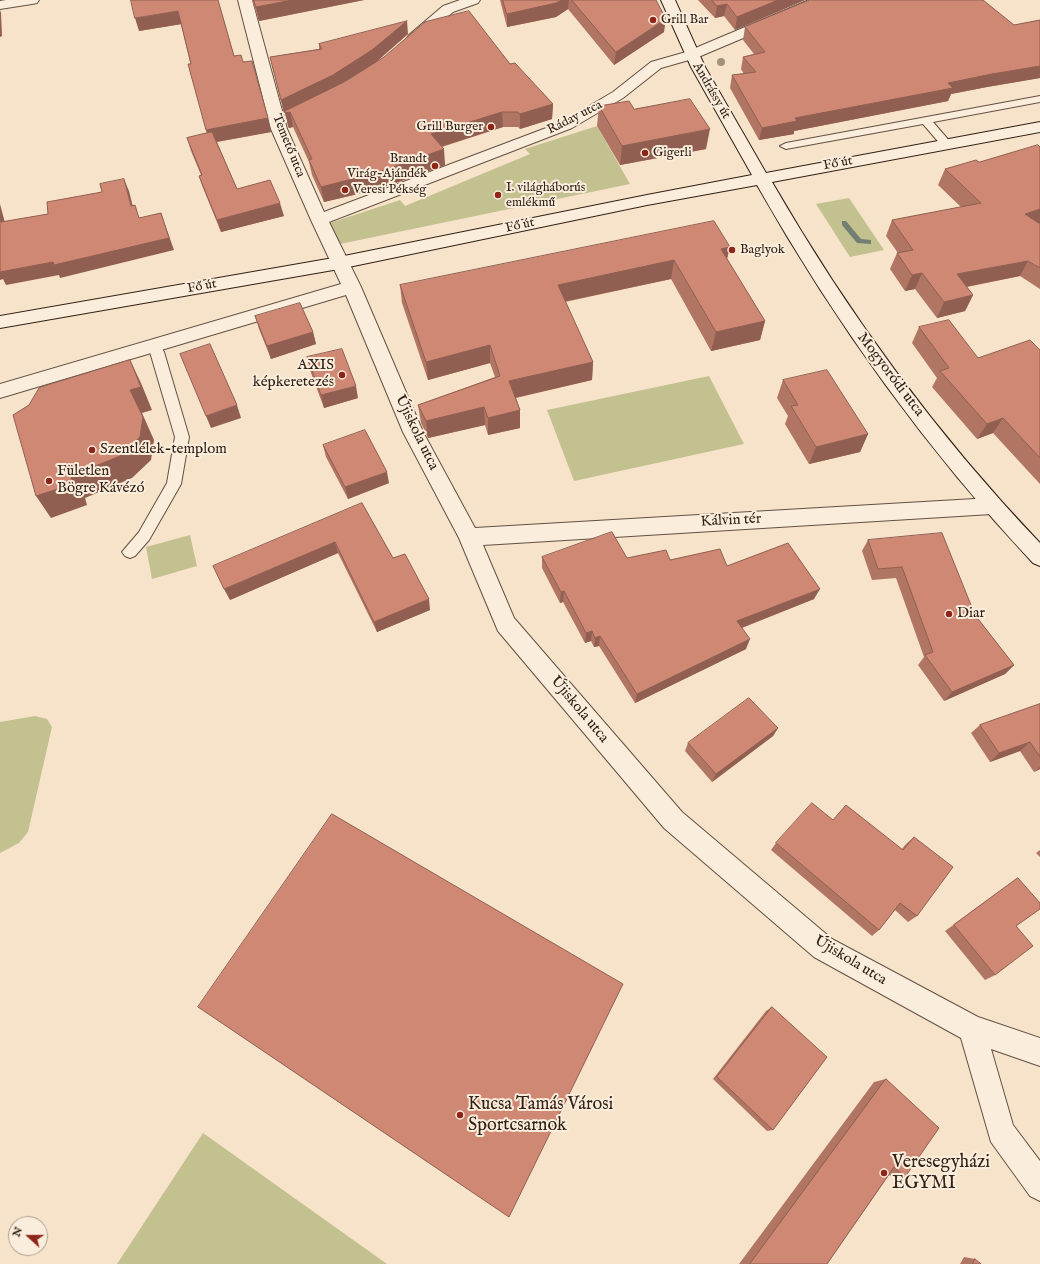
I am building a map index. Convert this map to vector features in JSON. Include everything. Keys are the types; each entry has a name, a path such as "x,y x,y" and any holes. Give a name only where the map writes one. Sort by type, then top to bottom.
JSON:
{"street":[{"path":"0,5 32,0"},
{"name":"Temető utca","path":"245,0 277,124 339,263"},
{"path":"404,47 448,9 473,0"},
{"name":"Andrássy út","path":"668,0 691,55 761,178"},
{"name":"Ráday utca","path":"319,220 567,125 618,95 656,65 691,55 821,0"},
{"path":"277,124 291,117"},
{"name":"Fő út","path":"0,322 339,263 761,178 1040,127"},
{"name":"Mogyoródi utca","path":"761,178 842,310 901,392 992,506 1040,557"},
{"name":"Újiskola utca","path":"339,263 352,287 413,432 470,537 506,624 673,820 823,948 972,1029 1040,1052"},
{"path":"0,391 352,287"},
{"name":"Kálvin tér","path":"470,537 992,506"},
{"path":"972,1029 1001,1132 1040,1186"}],"lane":[{"path":"786,146 925,119 1040,99"},
{"path":"925,119 946,144"},
{"path":"130,552 144,536 174,484 182,437 157,352 153,345"}],"shaded area":[{"path":"597,126 630,184 340,244 330,223 400,200 405,206 530,154 525,149"},
{"path":"849,198 884,250 850,257 816,204"},
{"path":"709,376 744,444 574,481 547,410"},
{"path":"190,535 197,566 152,579 146,547"},
{"path":"35,716 47,719 52,727 28,832 19,843 0,853 0,722"},
{"path":"203,1133 387,1264 117,1264"}],"building":[{"path":"131,0 218,0 234,56 241,55 243,62 252,61 268,118 206,130 188,64 191,64 178,11 135,18"},
{"path":"254,0 293,0 256,7"},
{"path":"503,0 562,0 556,3 507,14"},
{"path":"572,0 656,0 666,19 616,52"},
{"path":"712,0 778,0 737,17 727,4 717,6"},
{"path":"810,0 983,0 1014,25 1040,20 1040,66 948,83 953,88 795,118 797,121 762,128 732,75 756,72 743,57 765,52 745,27"},
{"path":"469,11 510,64 515,63 553,104 520,114 518,112 502,112 431,134 444,149 376,173 321,187 309,160 312,159 290,112 285,113 285,111 344,82 384,57 425,22"},
{"path":"407,21 372,50 333,75 281,100 270,57 322,49 319,44"},
{"path":"690,99 710,129 622,146 599,106 629,101 634,109"},
{"path":"212,132 237,189 270,180 280,203 217,220 199,176 202,175 187,138"},
{"path":"1038,145 1040,147 1040,209 1025,214 1040,224 1040,268 1028,261 957,274 973,295 944,302 922,273 912,275 897,253 913,250 892,220 981,203 945,169 976,160 979,162"},
{"path":"124,179 131,206 135,205 139,218 161,213 169,238 54,265 53,262 0,272 0,217 1,222 48,214 47,202 102,192 100,184"},
{"path":"714,221 730,247 721,249 765,321 716,332 674,260 558,285 593,362 509,381 520,410 488,418 484,407 426,421 418,405 500,376 490,345 426,362 400,285"},
{"path":"300,303 313,332 267,346 255,316"},
{"path":"949,320 978,358 1030,340 1040,350 1040,458 1003,418 987,424 940,371 949,368 919,327"},
{"path":"210,344 237,405 206,416 180,354"},
{"path":"342,349 356,386 321,395 307,357"},
{"name":"Szentlélek-templom","path":"130,360 141,387 130,390 143,417 140,437 120,456 71,476 73,484 36,496 13,415 29,405 39,388"},
{"path":"827,370 868,434 816,447 791,406 798,405 783,380"},
{"path":"365,430 387,472 345,487 323,445"},
{"path":"362,503 393,558 405,554 429,599 374,622 335,542 224,589 213,566"},
{"path":"612,532 627,558 666,550 670,560 720,549 727,566 788,543 820,589 737,621 750,639 637,694 600,636 595,638 592,631 586,633 564,591 561,592 542,557"},
{"path":"942,533 975,615 1014,665 952,692 925,655 933,652 902,567 878,569 868,540"},
{"path":"749,698 778,728 716,774 688,743"},
{"path":"1040,704 1040,757 1030,742 999,753 980,725"},
{"path":"812,803 833,820 846,805 903,850 914,837 953,867 917,916 900,903 879,930 776,843"},
{"name":"Kucsa Tamás Városi Sportcsarnok","path":"332,814 623,984 509,1217 198,1007"},
{"path":"1018,878 1040,903 1040,909 1016,926 1033,946 995,975 954,925"},
{"path":"772,1007 827,1057 773,1130 717,1077"},
{"path":"886,1079 939,1128 905,1177 894,1167 827,1264 750,1264"},
{"path":"975,1259 981,1264 973,1264"}],"waterway":[{"path":"844,223 859,241 869,242"}],"place":[{"name":"Grill Bar","path":"653,20"},
{"name":"Grill Burger","path":"491,127"},
{"name":"Gigerli","path":"645,153"},
{"name":"Brandt Virág-Ajándék","path":"435,166"},
{"name":"Veresi Pékség","path":"345,190"},
{"name":"I. világháborús emlékmű","path":"498,195"},
{"name":"Baglyok","path":"732,250"},
{"name":"AXIS képkeretezés","path":"342,375"},
{"name":"Szentlélek-templom","path":"92,450"},
{"name":"Fületlen Bögre Kávézó","path":"49,481"},
{"name":"Diar","path":"949,614"},
{"name":"Kucsa Tamás Városi Sportcsarnok","path":"460,1115"},
{"name":"Veresegyházi EGYMI","path":"884,1173"}]}
